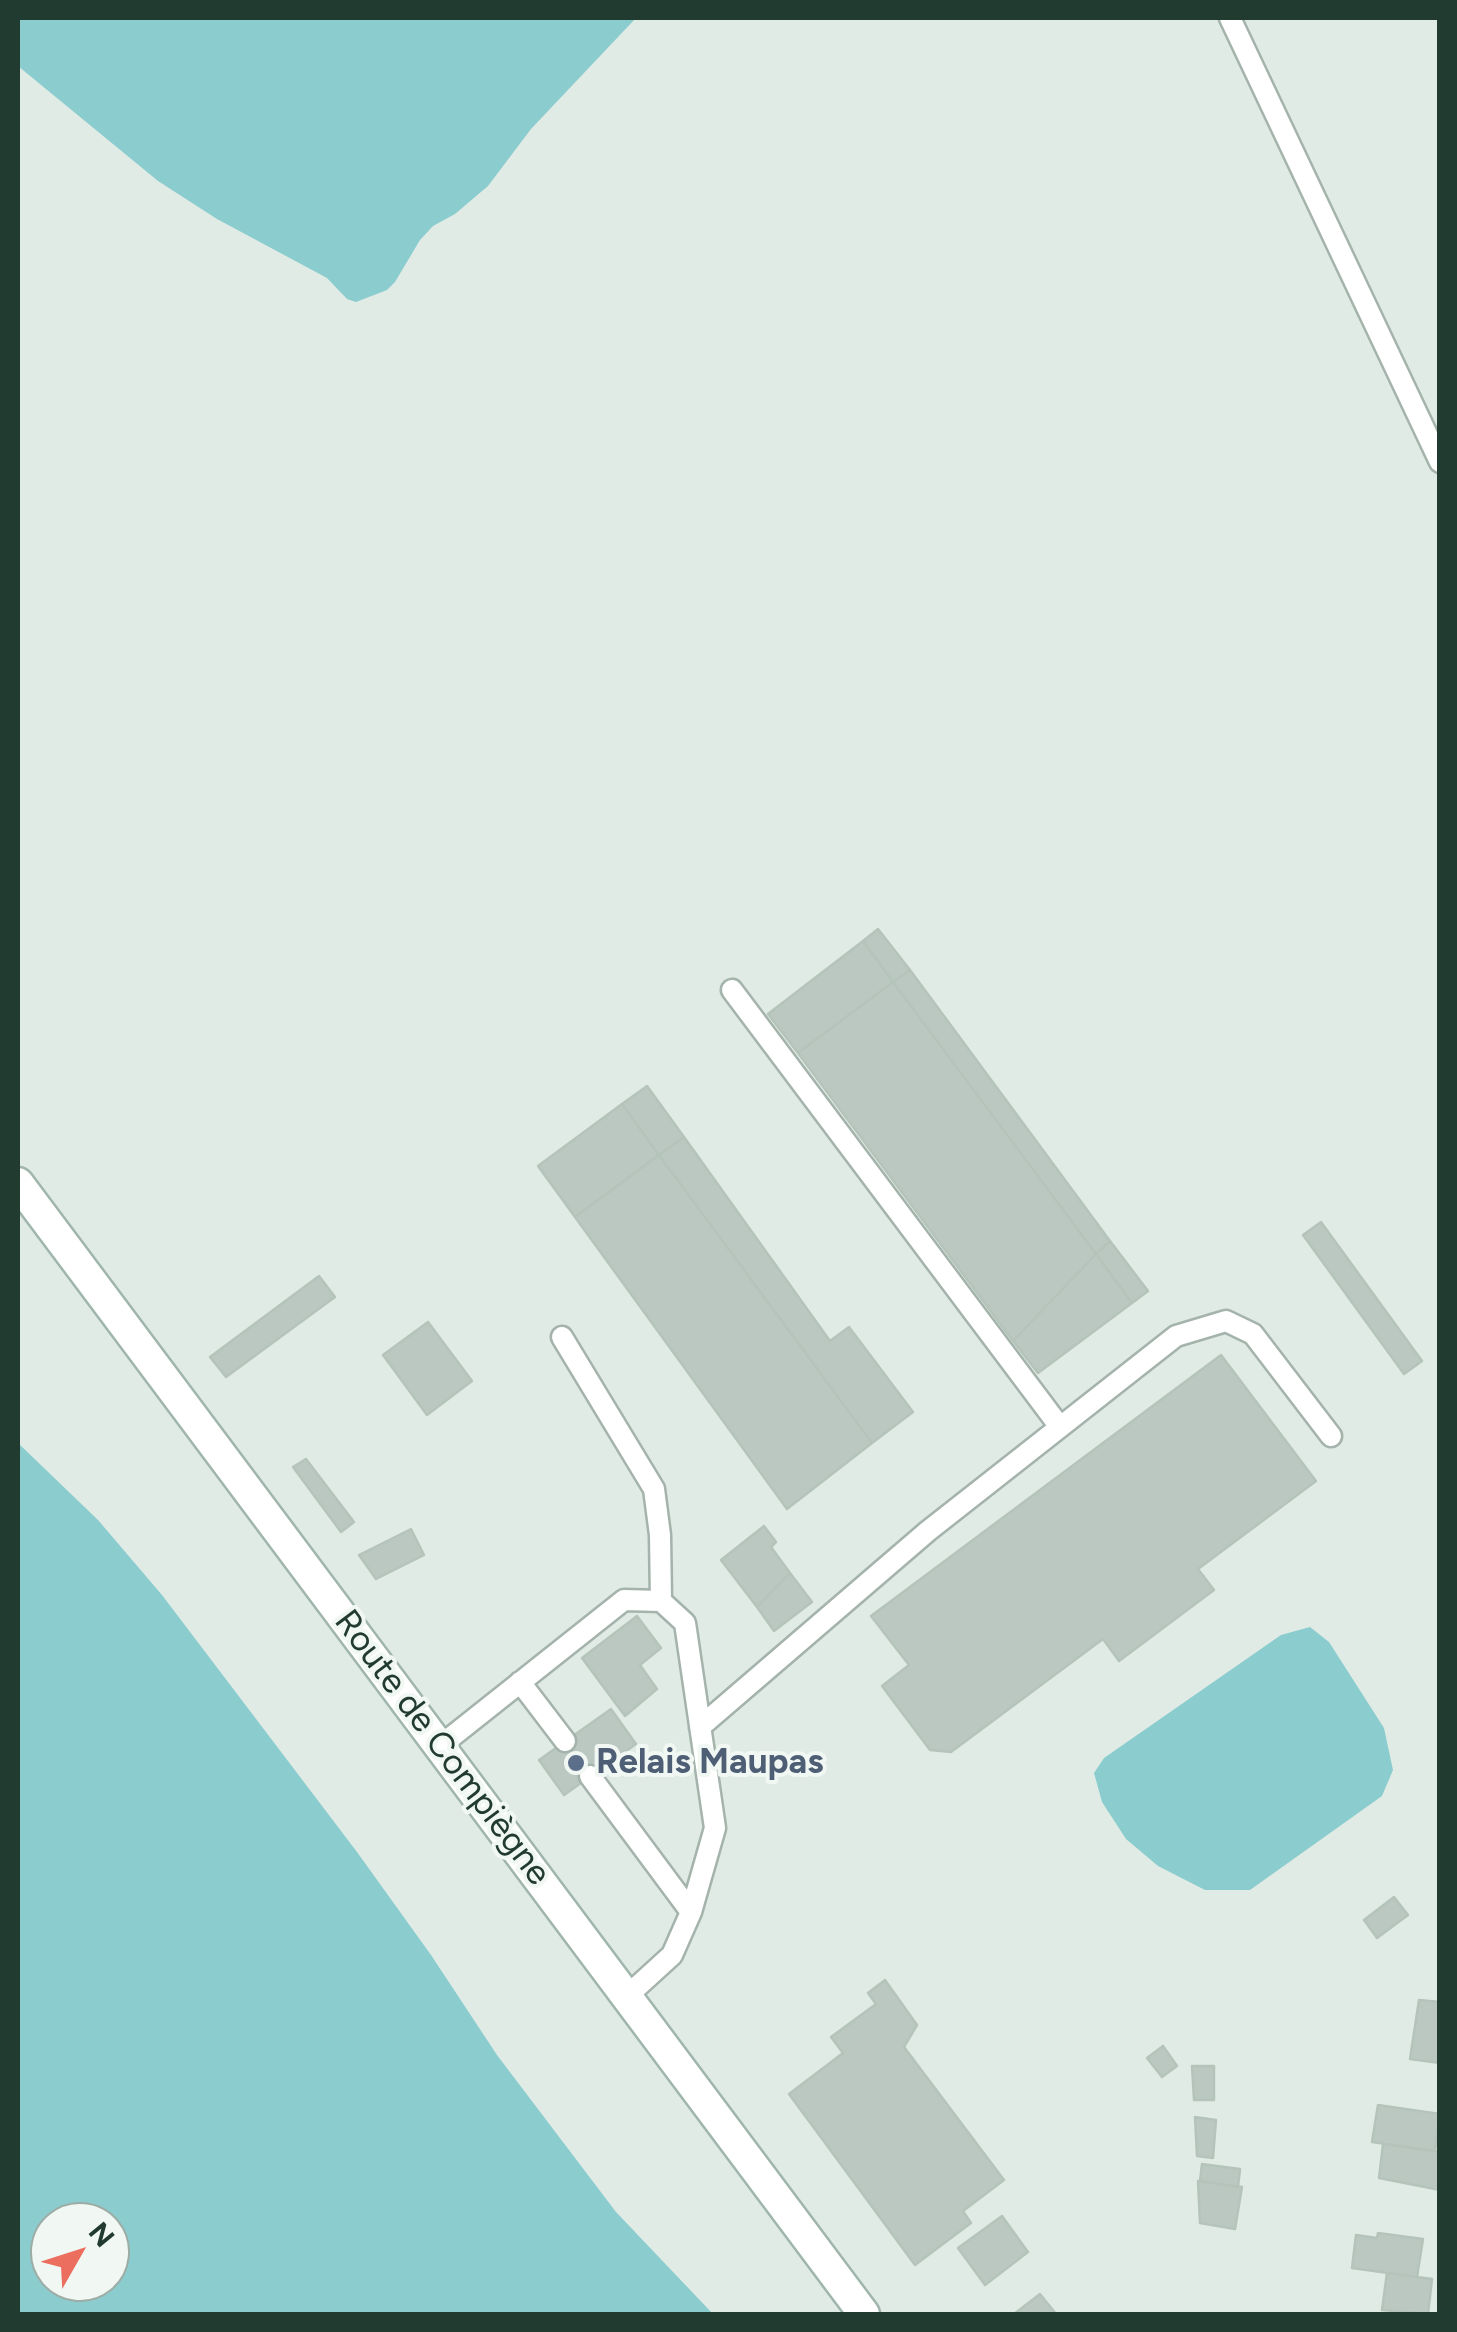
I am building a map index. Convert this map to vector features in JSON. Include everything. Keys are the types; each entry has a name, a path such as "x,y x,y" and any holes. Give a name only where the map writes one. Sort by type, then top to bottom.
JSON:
{"main road":[{"name":"Route de Compiègne","path":"18,1183 864,2314"}],"lane":[{"path":"1230,18 1440,462"},
{"path":"732,990 1060,1427"},
{"path":"700,1727 928,1531 1176,1336 1226,1321 1253,1334 1331,1436"},
{"path":"562,1337 654,1489 662,1601"},
{"path":"440,1746 624,1600 662,1601 685,1623 715,1828 691,1912 672,1955 627,1996"},
{"path":"520,1682 565,1742"},
{"path":"590,1776 691,1912"}],"water":[{"path":"18,18 636,18 531,129 488,186 420,240 395,282 387,290 356,302 347,299 327,278 217,219 158,181 18,66"},
{"path":"18,1443 98,1520 162,1595 357,1852 497,2055 616,2212 713,2314 18,2314"},
{"path":"1310,1627 1329,1642 1384,1728 1393,1770 1382,1796 1250,1890 1205,1890 1158,1866 1126,1839 1102,1802 1094,1773 1104,1758 1281,1635"}],"building":[{"path":"878,929 910,970 893,982 863,941"},
{"path":"863,941 893,982 798,1053 768,1014"},
{"path":"910,970 1110,1241 1096,1254 893,982"},
{"path":"893,982 1096,1254 1013,1341 798,1053"},
{"path":"647,1086 684,1137 659,1155 622,1104"},
{"path":"622,1104 659,1155 575,1217 538,1166"},
{"path":"684,1137 830,1341 849,1327 913,1412 872,1443 659,1155"},
{"path":"659,1155 872,1443 787,1509 575,1217"},
{"path":"1321,1222 1422,1361 1404,1374 1303,1235"},
{"path":"1110,1241 1148,1291 1132,1303 1096,1254"},
{"path":"1096,1254 1132,1303 1038,1373 1013,1341"},
{"path":"319,1276 335,1297 226,1377 210,1357"},
{"path":"428,1322 472,1381 427,1415 383,1355"},
{"path":"1221,1355 1316,1481 1198,1569 1214,1590 1119,1661 1103,1639 951,1752 930,1750 882,1686 909,1665 871,1616"},
{"path":"306,1459 354,1522 341,1532 293,1467"},
{"path":"764,1526 776,1542 771,1547 790,1573 757,1607 721,1560"},
{"path":"411,1529 424,1555 376,1579 359,1555"},
{"path":"790,1573 812,1602 774,1631 757,1607"},
{"path":"637,1616 661,1648 640,1665 657,1689 625,1716 582,1658"},
{"path":"611,1709 636,1744 564,1795 539,1760"},
{"path":"1394,1897 1408,1915 1377,1938 1364,1920"},
{"path":"885,1980 917,2025 904,2047 1004,2180 963,2211 971,2223 915,2265 789,2094 843,2053 831,2037 876,2004 868,1993"},
{"path":"1419,2000 1440,2002 1440,2063 1410,2059"},
{"path":"1163,2046 1177,2066 1162,2077 1147,2058"},
{"path":"1192,2066 1214,2066 1214,2100 1194,2100"},
{"path":"1378,2105 1440,2114 1435,2151 1372,2142"},
{"path":"1195,2117 1216,2120 1213,2158 1197,2156"},
{"path":"1383,2144 1440,2152 1440,2190 1379,2178"},
{"path":"1202,2164 1240,2169 1238,2187 1200,2181"},
{"path":"1198,2181 1242,2187 1235,2229 1200,2223"},
{"path":"1002,2216 1028,2252 985,2285 958,2248"},
{"path":"1378,2233 1423,2239 1417,2277 1352,2268 1356,2235 1377,2238"},
{"path":"1387,2273 1432,2279 1428,2314 1382,2310"},
{"path":"1040,2294 1056,2314 1014,2314"}],"place":[{"name":"Relais Maupas","path":"576,1763"}]}
